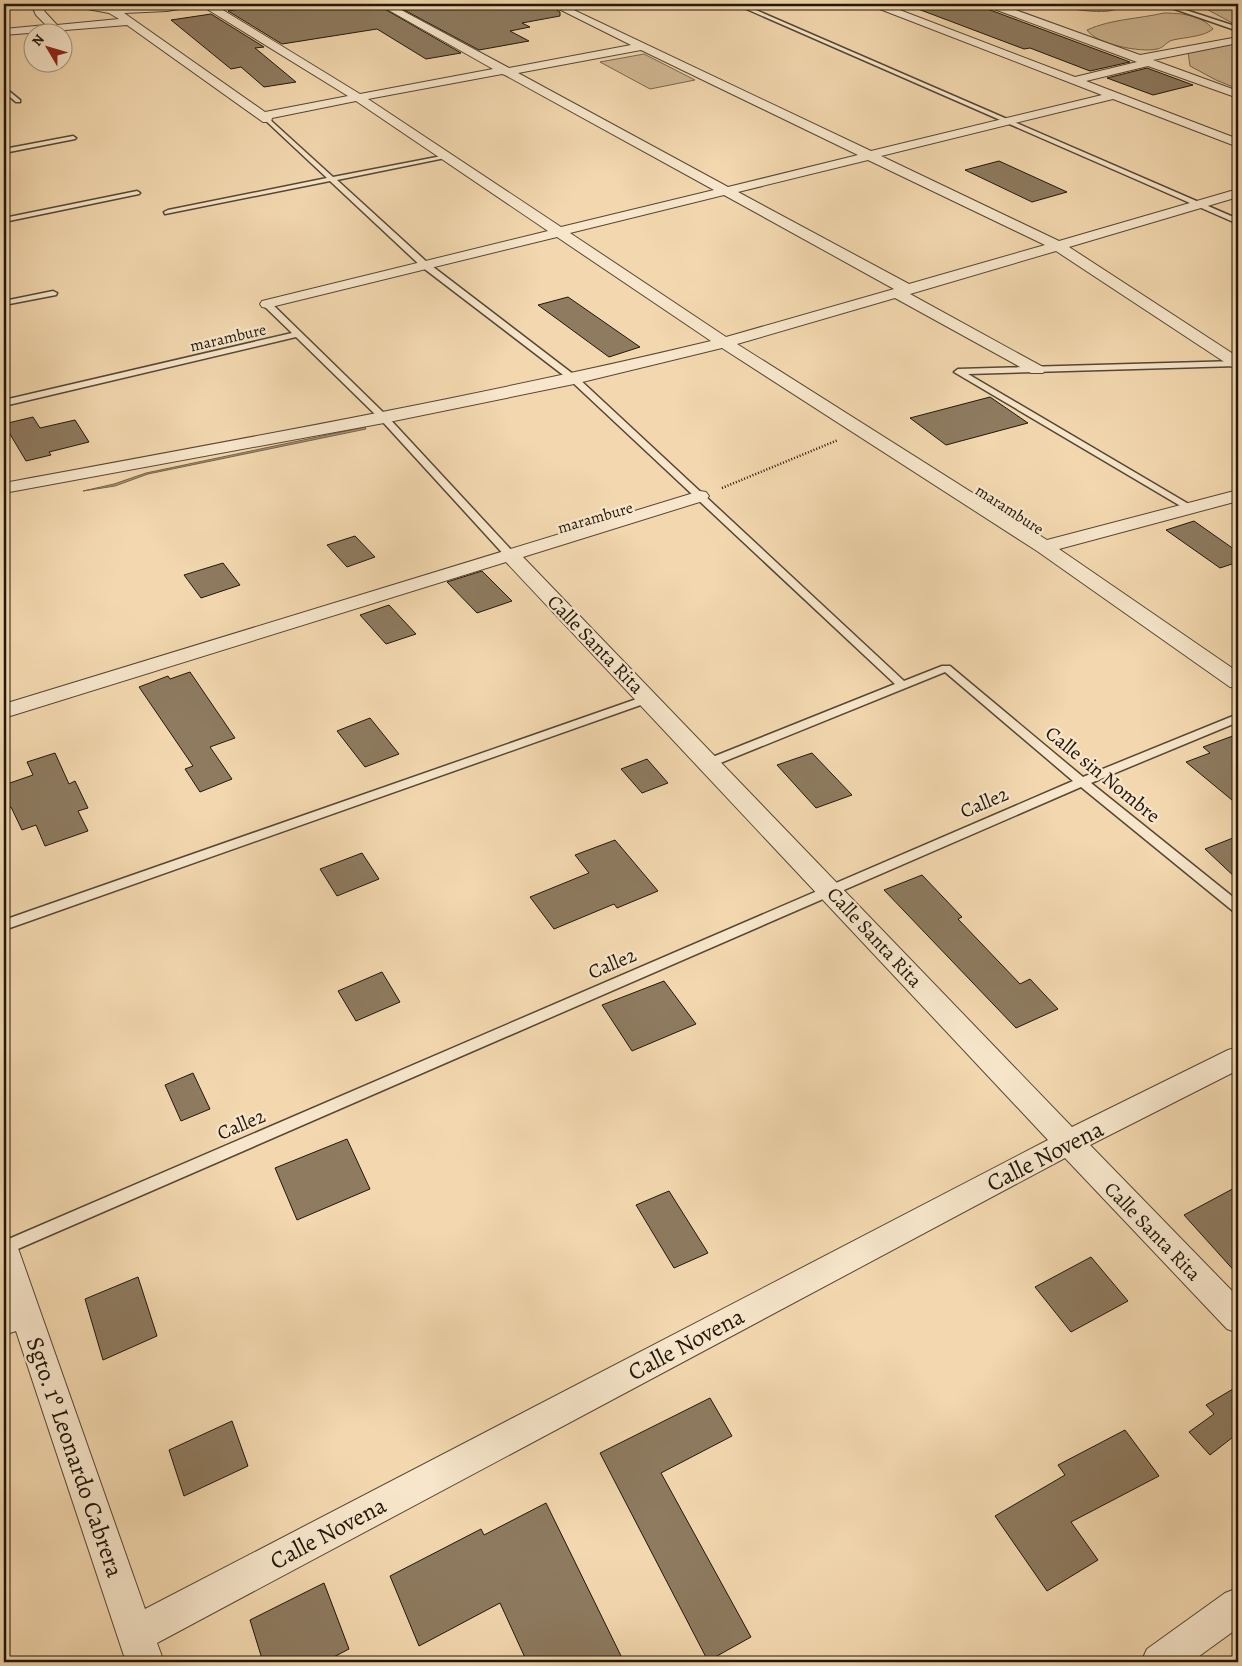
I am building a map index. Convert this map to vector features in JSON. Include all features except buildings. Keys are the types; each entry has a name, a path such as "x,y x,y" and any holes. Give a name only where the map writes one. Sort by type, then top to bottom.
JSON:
{"street":[{"path":"36,4 40,13 48,22"},
{"path":"76,4 152,11 198,4"},
{"path":"206,4 359,98 724,343 1044,547 1238,682"},
{"path":"383,4 504,71 728,190 1037,370"},
{"path":"554,4 1058,246 1238,364"},
{"path":"876,4 1238,142"},
{"path":"990,4 1238,95"},
{"path":"105,7 264,118 359,98 644,46"},
{"path":"72,26 126,22"},
{"path":"4,32 22,31"},
{"path":"1075,80 1144,60 1238,40"},
{"path":"267,304 1115,95"},
{"path":"4,488 384,418 574,379 724,343 1238,193"},
{"path":"1044,547 1238,495"},
{"path":"4,711 511,556 700,496"},
{"name":"Calle Santa Rita","path":"511,556 830,890 1068,1143 1238,1319"},
{"name":"Calle Novena","path":"140,1648 1068,1143 1238,1058"},
{"name":"Sgto. 1º Leonardo Cabrera","path":"4,1250 14,1316 140,1648"},
{"path":"1160,1662 1238,1606"}],"lane":[{"path":"738,4 1238,222"},
{"path":"1163,4 1238,29"},
{"path":"4,90 18,101"},
{"path":"264,118 425,265 574,379 902,685 709,763"},
{"path":"4,151 72,138"},
{"path":"168,212 445,156"},
{"path":"4,220 137,193"},
{"path":"4,304 53,293"},
{"path":"267,304 384,418 511,556"},
{"path":"4,403 297,334"},
{"path":"1189,508 958,372 1238,364"},
{"name":"Calle sin Nombre","path":"902,685 946,668 1082,782 1238,908"},
{"path":"4,925 648,699"},
{"name":"Calle2","path":"4,1250 830,890 1082,782 1238,718"}],"path":[{"path":"722,488 846,437"}],"shaded area":[{"path":"1050,4 1117,4 1119,7 1114,10 1097,12"},
{"path":"1197,4 1238,5 1238,26"},
{"path":"1164,13 1184,14 1197,18 1213,29 1199,35 1171,41 1159,48 1150,50 1141,50 1109,43 1092,35 1087,30 1115,21"},
{"path":"1238,43 1238,89 1190,66 1188,52"},
{"path":"644,54 695,80 650,89 600,62"},
{"path":"365,427 366,429 148,474 115,486 83,491 114,484 146,473"}]}
